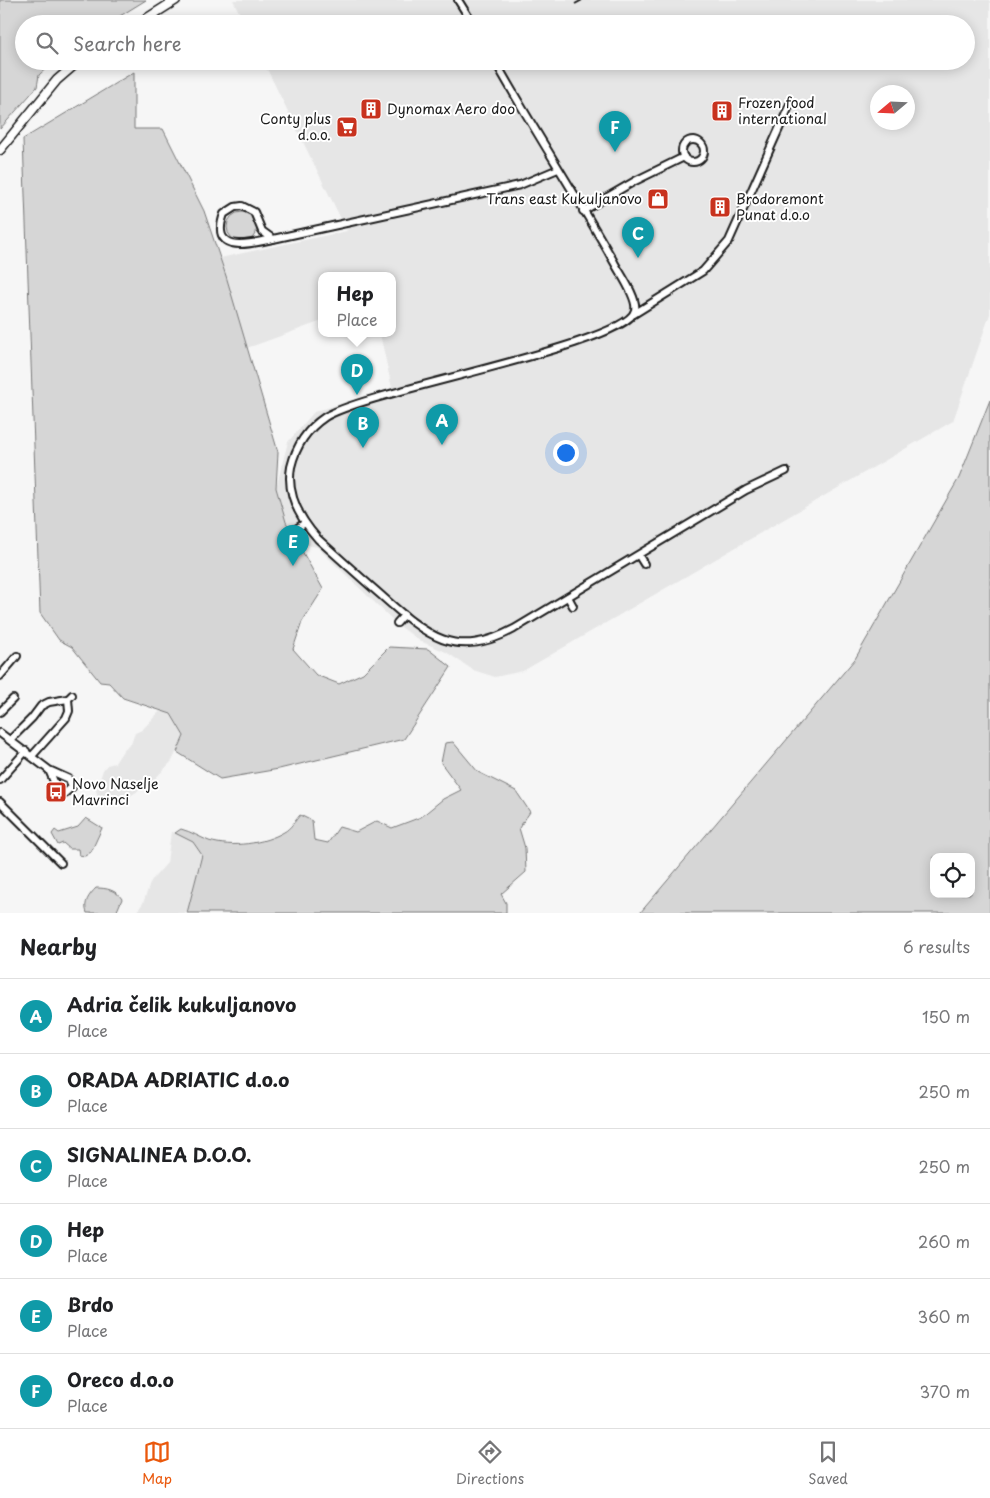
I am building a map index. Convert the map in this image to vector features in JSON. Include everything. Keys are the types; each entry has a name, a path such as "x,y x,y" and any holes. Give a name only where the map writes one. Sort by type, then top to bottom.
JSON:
{"main road":[{"path":"152,15 176,0"},
{"path":"0,150 69,70"}],"street":[{"path":"458,0 467,15"},
{"path":"500,70 633,297 636,310 633,314"},
{"path":"786,471 746,490 639,556 502,635 471,644 452,643 433,637 404,615 323,543 305,523 291,493 291,471 299,444 323,418 342,409 379,397 569,345 609,329 703,271 729,241 791,102"},
{"path":"583,211 635,181 684,157"},
{"path":"273,239 262,230 258,217 248,208 235,207 224,214 221,226 222,233 230,243 242,246 520,185 558,169"},
{"path":"296,529 305,523"},
{"path":"639,556 644,564"},
{"path":"568,597 573,606"},
{"path":"397,623 404,615"},
{"path":"0,676 17,656"},
{"path":"10,740 29,722 41,706 70,697 69,711 66,718 32,756"},
{"path":"0,712 13,699"},
{"path":"0,733 50,770"},
{"path":"0,780 26,751"},
{"path":"0,802 61,863"}],"shaded area":[{"path":"0,0 146,0 122,15 15,15 15,70 44,70 39,75 37,87 0,129"},
{"path":"233,0 990,0 990,314 953,421 523,671 495,677 473,670 446,652 420,641 397,624 317,547 298,543 286,522 276,488 288,442 314,412 392,388 381,337 396,337 396,272 318,272 318,322 247,348 220,258 347,231 267,70 975,70 975,15 240,15"},
{"path":"134,72 134,129 163,129 204,211 226,276 278,452 276,488 286,522 323,589 302,622 293,649 316,675 339,684 363,673 389,647 428,649 451,667 404,739 279,769 220,779 177,752 184,736 171,714 123,698 109,683 100,682 72,647 59,640 40,613 23,139"},
{"path":"242,212 252,217 257,227 252,237 242,242 232,237 227,227 232,217"},
{"path":"990,400 990,913 640,913 855,659 959,478"},
{"path":"161,710 171,714 184,736 172,761 151,783 130,796 111,799 98,796 96,791 103,770 107,765 115,763 124,749 131,744 135,733 142,730"},
{"path":"453,742 478,772 516,791 530,812 519,828 525,848 526,872 501,894 506,903 506,913 187,913 202,855 193,842 175,833 181,829 209,841 228,844 248,844 284,832 300,815 312,821 314,840 328,843 339,827 356,832 377,821 392,828 421,817 443,799 461,790 441,763 445,743"},
{"path":"86,818 102,828 91,852 85,856 79,855 78,849 70,849 63,843 58,845 52,834 55,830 59,833 78,827"},
{"path":"171,832 178,833 193,842 202,854 187,913 136,913 143,903 151,881 167,863"},
{"path":"96,888 111,890 120,896 122,899 116,913 87,913 87,899"}],"railway":[{"path":"575,4 582,0"}],"place":[{"name":"Dynomax Aero doo","path":"371,109"},
{"name":"Frozen food international","path":"722,111"},
{"name":"Conty plus d.o.o.","path":"347,127"},
{"name":"Oreco d.o.o","path":"615,152"},
{"name":"Trans east Kukuljanovo","path":"658,199"},
{"name":"Brodoremont Punat d.o.o","path":"720,207"},
{"name":"SIGNALINEA D.O.O.","path":"638,258"},
{"name":"Hep","path":"357,395"},
{"name":"Adria čelik kukuljanovo","path":"442,445"},
{"name":"ORADA ADRIATIC d.o.o","path":"363,448"},
{"name":"Brdo","path":"293,566"},
{"name":"Novo Naselje Mavrinci","path":"56,792"}]}
